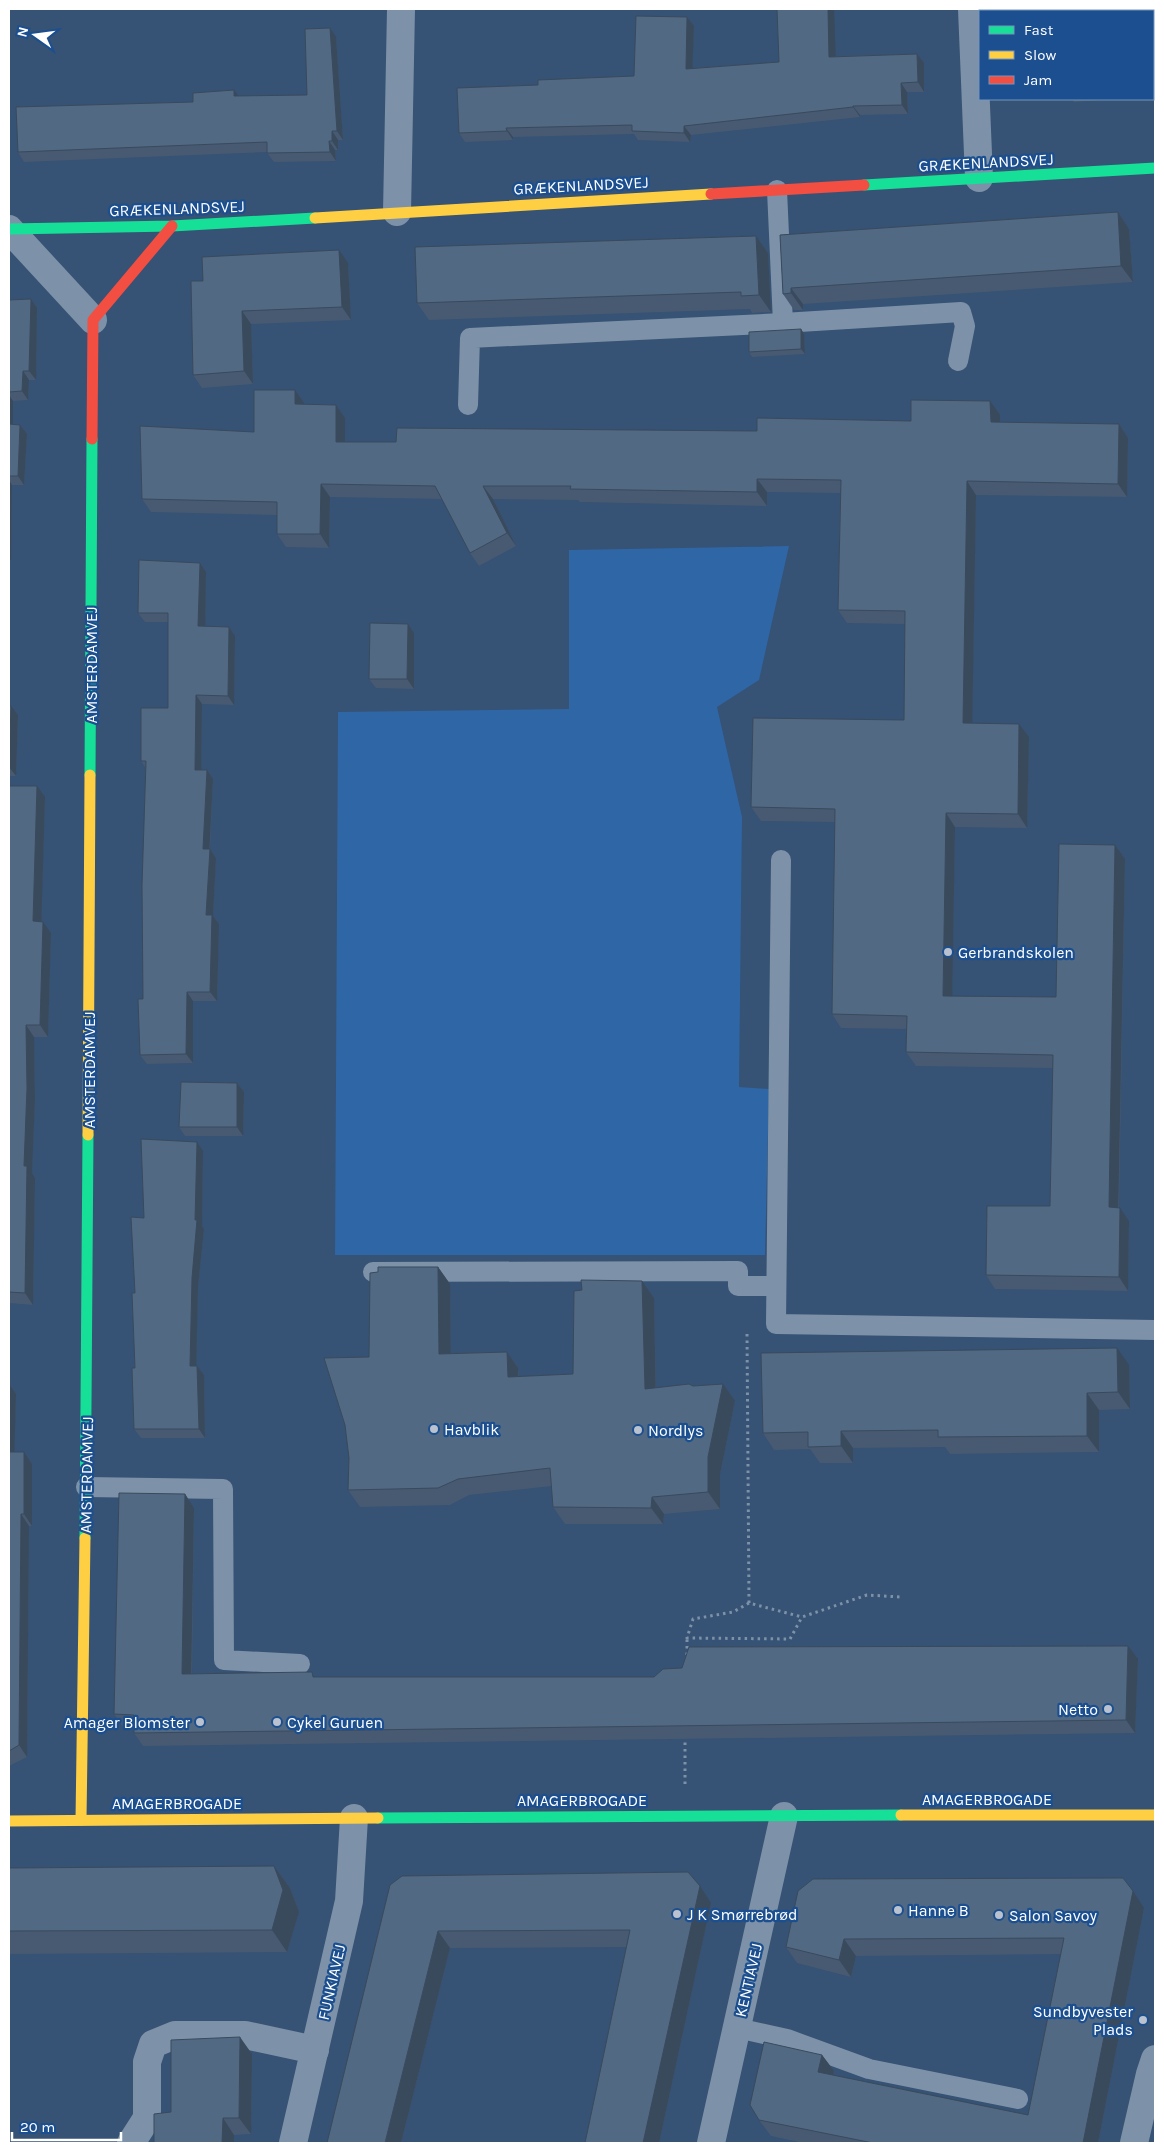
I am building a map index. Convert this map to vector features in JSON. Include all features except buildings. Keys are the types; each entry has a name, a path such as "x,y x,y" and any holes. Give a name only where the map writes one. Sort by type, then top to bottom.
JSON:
{"street":[{"path":"397,212 401,9"},
{"path":"972,9 980,178"},
{"name":"GRÆKENLANDSVEJ","path":"9,229 172,226 1155,168"},
{"path":"9,229 93,320 172,226"},
{"name":"AMSTERDAMVEJ","path":"81,1820 86,1487 93,320"},
{"name":"AMAGERBROGADE","path":"9,1821 684,1815 1155,1814"},
{"name":"KENTIAVEJ","path":"711,2143 784,1816"},
{"name":"FUNKIAVEJ","path":"293,2143 349,1901 354,1818"},
{"path":"131,2143 146,2118 147,2062 153,2044 175,2035 245,2035 315,2050"},
{"path":"1134,2143 1155,2059"}],"lane":[{"path":"776,190 783,323"},
{"path":"468,405 470,338 783,323 961,312 965,326 958,361"},
{"path":"781,860 776,1324 1155,1330"},
{"path":"373,1272 738,1271 738,1286 776,1286"},
{"path":"86,1487 223,1489 224,1660 300,1664"},
{"path":"737,2028 787,2039 869,2069 1018,2099"}],"path":[{"path":"747,1286 749,1603"},
{"path":"687,1664 687,1638 693,1619 733,1612 749,1603 802,1617 867,1595 901,1597"},
{"path":"687,1638 790,1639 802,1617"},
{"path":"684,1815 685,1739"}],"shaded area":[{"path":"789,546 759,680 717,707 742,817 739,1087 769,1089 765,1255 335,1255 338,712 569,709 569,550"}],"traffic: fast":[{"path":"864,185 1155,168"},
{"path":"9,229 172,226 315,218"},
{"path":"90,775 92,439"},
{"path":"85,1538 88,1135"},
{"path":"378,1818 901,1815"}],"traffic: slow":[{"path":"315,218 711,194"},
{"path":"88,1135 90,775"},
{"path":"81,1820 85,1538"},
{"path":"901,1815 1155,1815"},
{"path":"9,1821 378,1818"}],"traffic: jam":[{"path":"711,194 864,185"},
{"path":"92,439 93,320 172,226"}],"place":[{"name":"Gerbrandskolen","path":"948,952"},
{"name":"Havblik","path":"434,1429"},
{"name":"Nordlys","path":"638,1430"},
{"name":"Netto","path":"1108,1709"},
{"name":"Amager Blomster","path":"200,1722"},
{"name":"Cykel Guruen","path":"277,1722"},
{"name":"Hanne B","path":"898,1910"},
{"name":"J K Smørrebrød","path":"677,1914"},
{"name":"Salon Savoy","path":"999,1915"},
{"name":"Sundbyvester Plads","path":"1143,2020"}]}
